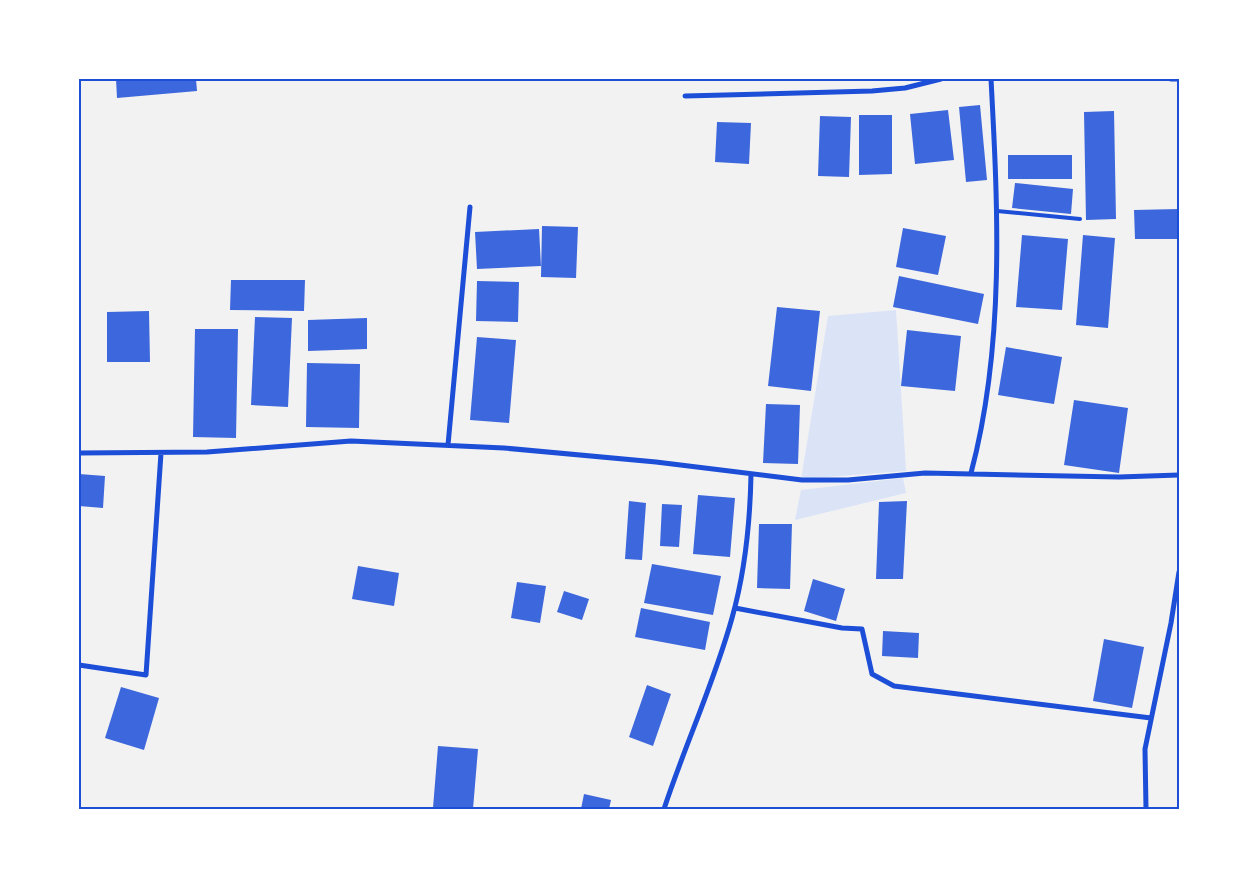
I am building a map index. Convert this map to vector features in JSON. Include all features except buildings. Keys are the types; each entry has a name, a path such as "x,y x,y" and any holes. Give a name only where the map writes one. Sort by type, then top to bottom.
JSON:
{"street":[{"path":"685,96 872,91 905,88 941,79"},
{"path":"971,473 978,448 990,362 996,285 996,211 991,79"},
{"path":"1171,79 1179,79"},
{"path":"448,444 470,207"},
{"path":"79,453 207,452 351,440 448,444 656,462 802,480 848,480 925,473 1119,477 1179,475"},
{"path":"79,665 146,675 161,452"},
{"path":"664,809 678,766 719,659 735,608 749,525 751,475"},
{"path":"1146,809 1144,763 1179,572"},
{"path":"735,608 842,628 862,629 872,674 894,686 1151,718"}],"lane":[{"path":"996,211 1080,219"}],"shaded area":[{"path":"896,310 906,471 801,479 828,316"},
{"path":"903,478 906,493 795,520 801,490"}]}
